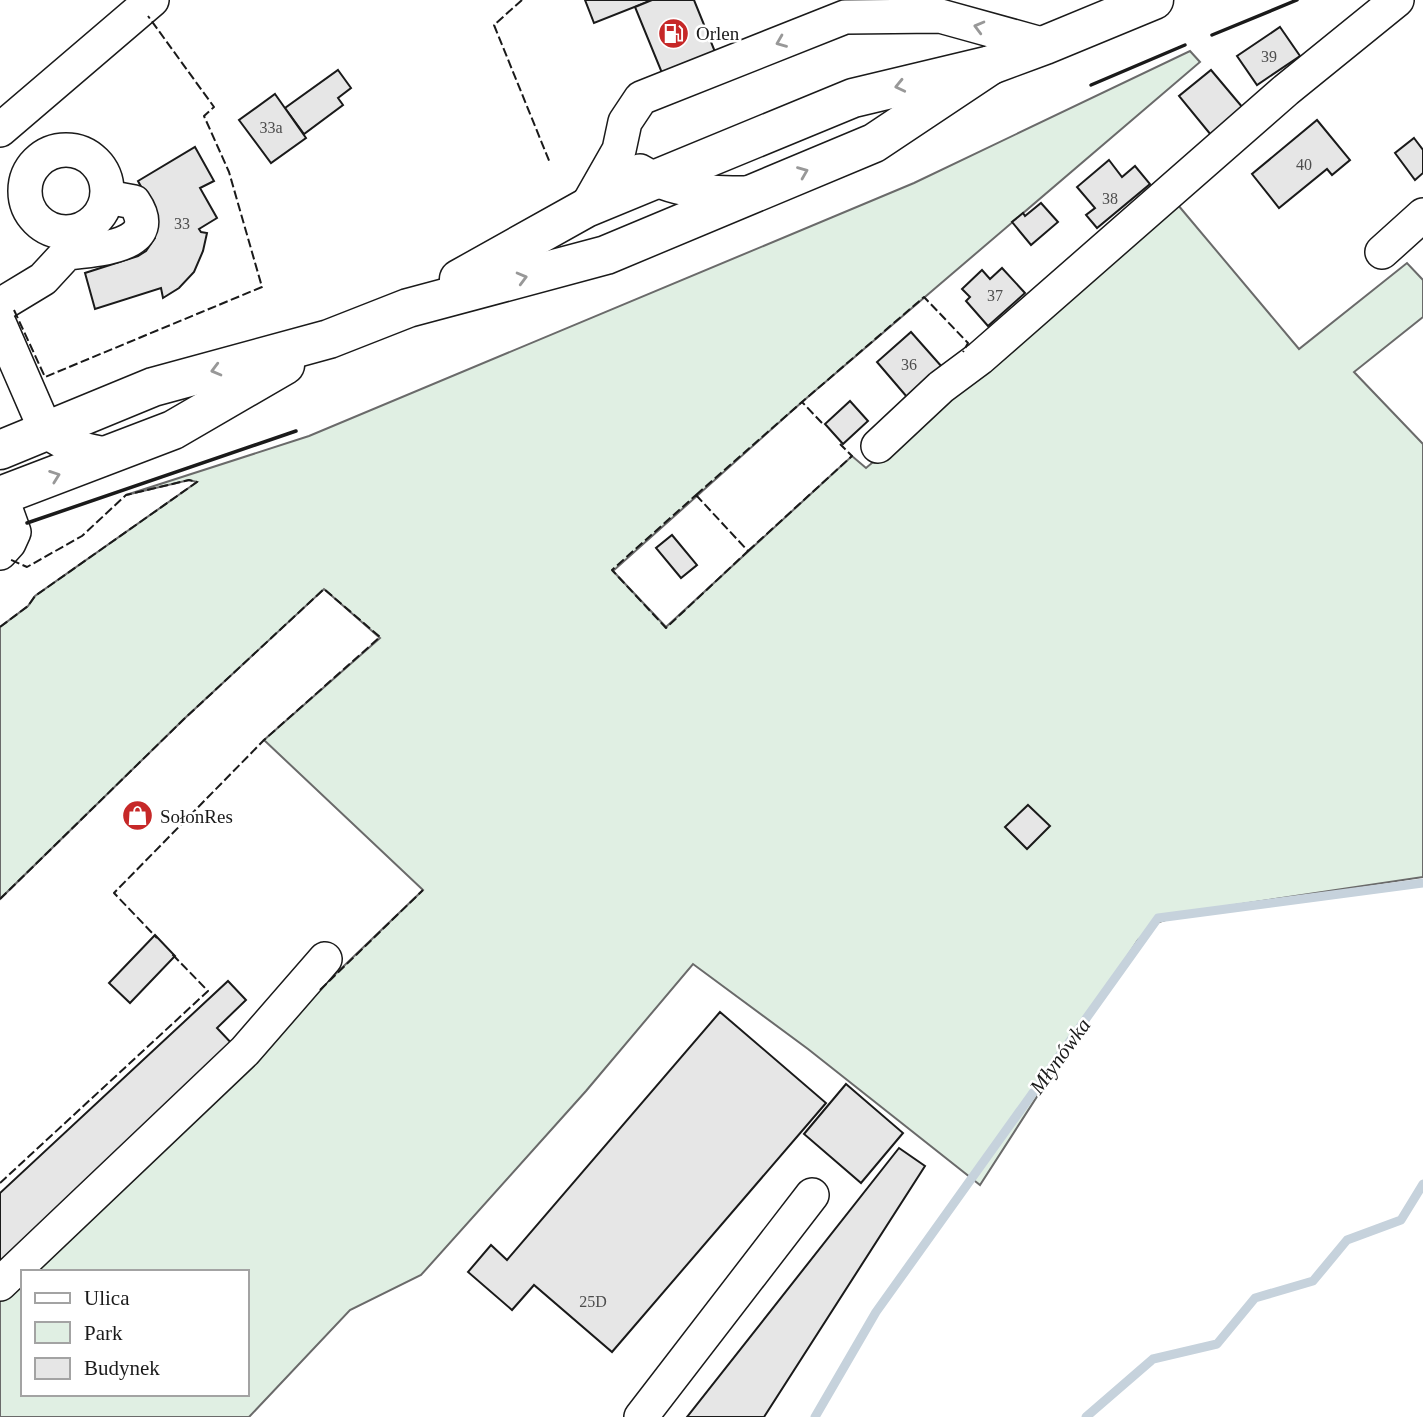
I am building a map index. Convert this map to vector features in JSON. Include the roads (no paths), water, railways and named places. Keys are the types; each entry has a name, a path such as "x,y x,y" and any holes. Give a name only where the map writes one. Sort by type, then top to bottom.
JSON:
{"main road":[{"path":"408,308 586,208 653,180 853,98 991,65 1154,0"},
{"path":"0,450 153,387 329,339 408,308 606,255 874,143 991,65"},
{"path":"0,496 173,430 329,339"}],"lane":[{"path":"0,130 152,0"},
{"path":"586,208 619,150 625,122 641,98 845,17 877,0"},
{"path":"878,446 941,387 980,358 1286,90 1397,0"},
{"path":"845,17 940,16 1045,45"},
{"path":"619,150 653,180 682,189 751,193"},
{"path":"0,305 43,279 67,253 113,247 133,239 141,227 140,211 134,202 107,197"},
{"path":"1382,252 1423,215"},
{"path":"0,326 46,431 61,442 111,455"},
{"path":"0,496 13,533 0,553"},
{"path":"0,1284 245,1051 325,959"},
{"path":"641,1417 812,1195"}],"waterway":[{"name":"Młynówka","path":"815,1417 876,1312 1158,918 1423,883"},
{"path":"1086,1417 1153,1359 1217,1344 1255,1298 1313,1281 1347,1240 1401,1220 1423,1184"}],"place":[{"name":"Orlen","path":"673,33"},
{"name":"SołonRes","path":"137,816"}]}
